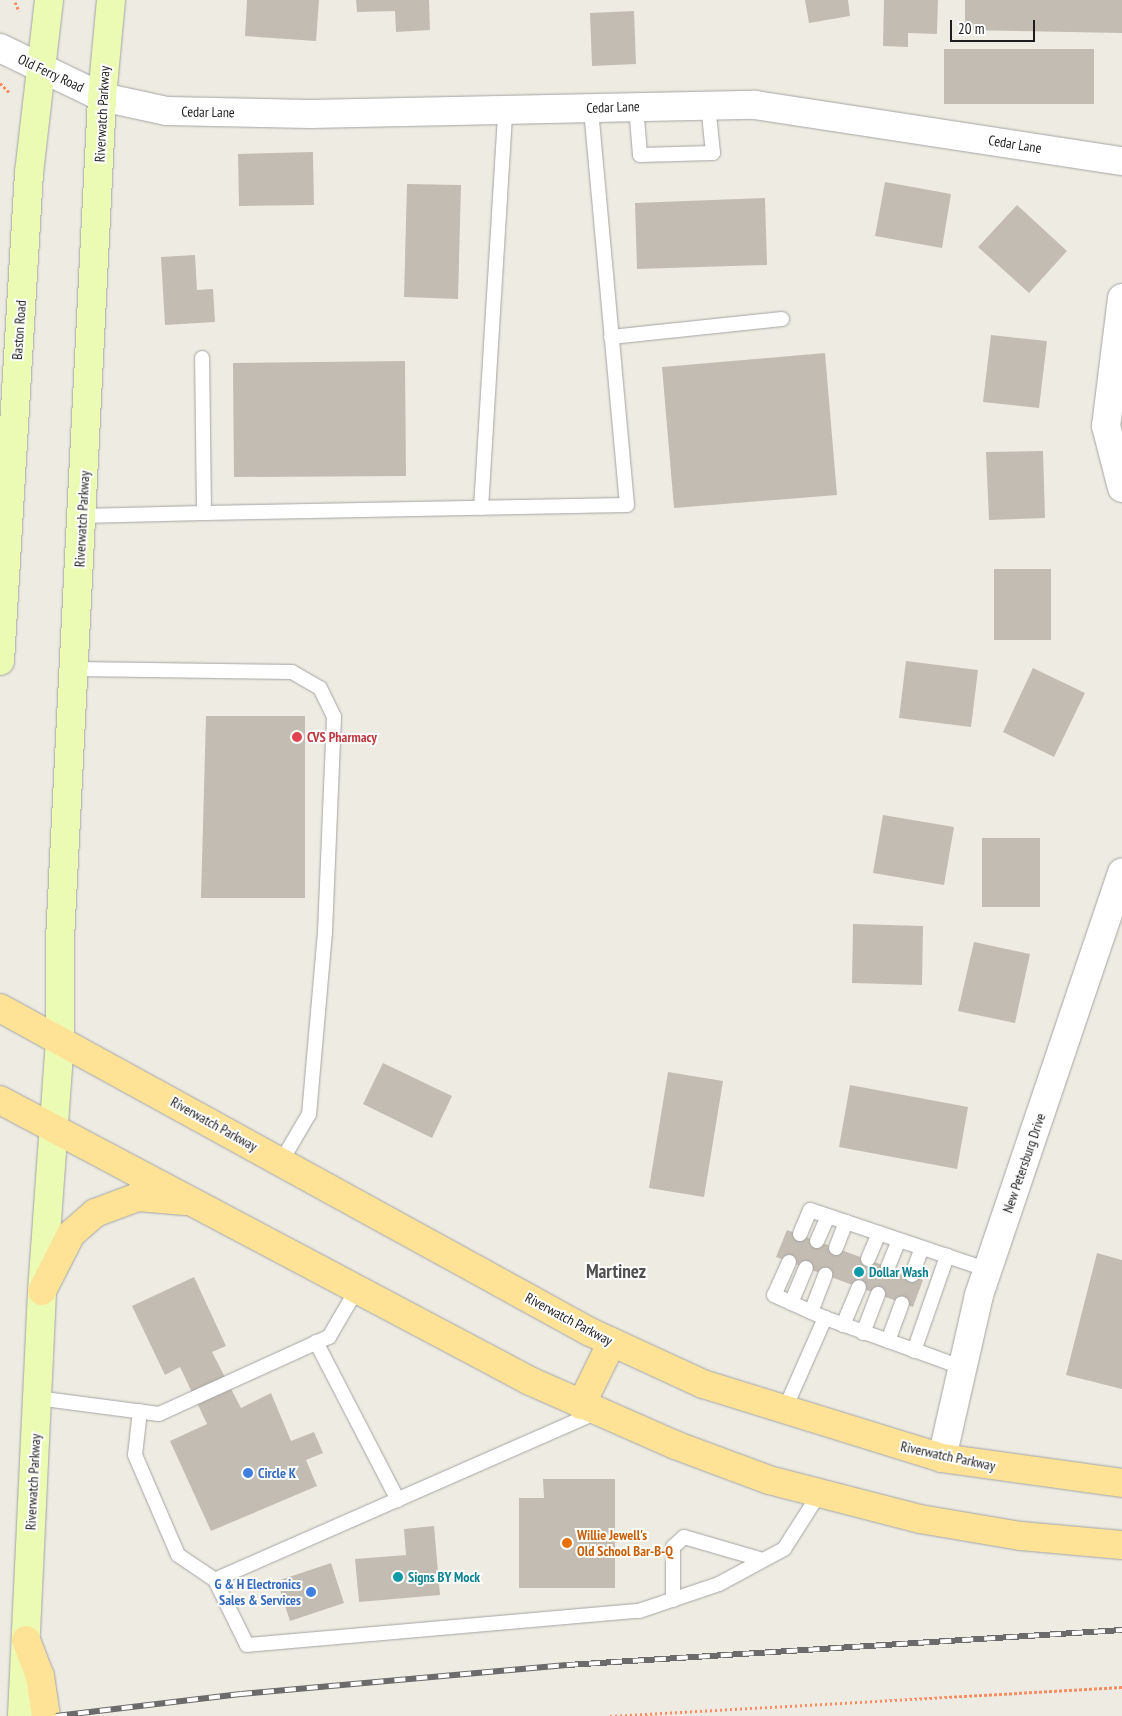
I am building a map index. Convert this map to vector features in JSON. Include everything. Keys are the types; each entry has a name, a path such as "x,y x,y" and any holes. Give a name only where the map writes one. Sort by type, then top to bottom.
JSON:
{"main road":[{"name":"Baston Road","path":"0,661 29,173 49,0"},
{"name":"Riverwatch Parkway","path":"22,1716 42,1291 60,1038 60,939 75,669 102,96 111,0"},
{"name":"Riverwatch Parkway","path":"0,1008 60,1038 281,1162 612,1342 703,1384 784,1411 942,1458 1122,1483"},
{"path":"0,1100 198,1202 357,1289 589,1409 769,1480 819,1494 929,1520 1122,1545"},
{"path":"42,1291 71,1234 111,1204 138,1197 198,1202"},
{"path":"589,1409 612,1342"},
{"path":"26,1640 40,1676 46,1716"}],"street":[{"name":"Old Ferry Road","path":"0,48 102,96"},
{"name":"Cedar Lane","path":"102,96 167,111 505,111 708,105 815,111 1122,161"},
{"path":"1122,298 1106,426 1122,488"},
{"name":"New Petersburg Drive","path":"942,1458 961,1367 988,1270 1122,873"}],"lane":[{"path":"636,106 640,155 713,153 708,105"},
{"path":"82,516 627,505 591,107"},
{"path":"481,508 505,111"},
{"path":"611,337 782,319"},
{"path":"202,358 204,513"},
{"path":"75,669 292,672 320,688 334,717 325,932 308,1114 281,1162"},
{"path":"800,1234 810,1210 988,1270"},
{"path":"817,1241 828,1216"},
{"path":"836,1248 846,1222"},
{"path":"868,1259 879,1233"},
{"path":"888,1267 899,1240"},
{"path":"912,1275 922,1248"},
{"path":"914,1351 947,1256"},
{"path":"789,1262 774,1294 825,1318 961,1367"},
{"path":"791,1302 806,1268"},
{"path":"811,1312 825,1275"},
{"path":"843,1325 859,1288"},
{"path":"37,1398 159,1414 329,1337 357,1289"},
{"path":"863,1332 878,1294"},
{"path":"888,1341 902,1304"},
{"path":"784,1411 825,1318"},
{"path":"316,1342 398,1500"},
{"path":"215,1580 398,1500 589,1409"},
{"path":"140,1411 135,1455 178,1555 215,1580 247,1645 587,1619 639,1611 719,1584 784,1549 819,1494"},
{"path":"673,1600 673,1547 684,1537 763,1560"}],"path":[{"path":"610,1716 1122,1687"}],"building":[{"path":"247,0 319,0 316,41 245,36"},
{"path":"356,0 429,0 430,30 396,32 395,11 357,12"},
{"path":"805,0 848,0 850,16 809,23"},
{"path":"884,0 938,0 937,34 908,33 908,47 883,46"},
{"path":"965,0 1122,0 1122,33 965,30"},
{"path":"634,11 636,64 592,66 590,13"},
{"path":"944,49 1094,49 1094,104 944,104"},
{"path":"313,152 314,205 239,206 238,154"},
{"path":"885,182 951,194 942,248 875,236"},
{"path":"407,184 461,185 458,299 404,297"},
{"path":"765,198 767,265 637,269 635,203"},
{"path":"1017,205 1067,251 1029,293 978,247"},
{"path":"195,255 197,290 213,289 215,322 165,325 161,257"},
{"path":"991,335 1047,341 1039,408 983,402"},
{"path":"825,353 837,495 674,508 662,367"},
{"path":"405,361 406,476 234,477 233,363"},
{"path":"1043,451 1045,518 989,520 986,452"},
{"path":"994,569 1051,569 1051,640 994,640"},
{"path":"906,661 978,670 971,727 899,718"},
{"path":"1033,668 1085,693 1054,757 1003,732"},
{"name":"CVS Pharmacy","path":"206,716 305,716 305,898 201,898"},
{"path":"883,815 954,827 944,885 873,873"},
{"path":"982,838 1040,838 1040,907 982,907"},
{"path":"853,924 923,926 922,985 852,983"},
{"path":"974,942 1030,954 1015,1023 958,1011"},
{"path":"383,1063 452,1096 432,1138 363,1104"},
{"path":"668,1072 723,1081 704,1197 649,1188"},
{"path":"850,1085 968,1107 957,1169 839,1147"},
{"name":"Dollar Wash","path":"787,1230 923,1280 913,1307 776,1257"},
{"path":"1097,1253 1122,1260 1122,1389 1066,1375"},
{"name":"Circle K","path":"194,1277 226,1346 212,1352 241,1408 271,1393 291,1441 314,1432 323,1453 306,1460 317,1486 211,1531 170,1441 207,1424 180,1367 165,1375 132,1306"},
{"name":"Willie Jewell's Old School Bar-B-Q","path":"543,1479 615,1479 615,1588 519,1588 519,1498 544,1498"},
{"name":"Signs BY Mock","path":"434,1526 440,1595 359,1602 355,1559 406,1555 404,1529"},
{"name":"G & H Electronics Sales & Services","path":"331,1563 344,1603 290,1621 277,1581"}],"railway":[{"path":"56,1716 241,1694 567,1665 1122,1630"}],"place":[{"name":"CVS Pharmacy","path":"297,737"},
{"name":"Dollar Wash","path":"859,1272"},
{"name":"Circle K","path":"248,1473"},
{"name":"Willie Jewell's Old School Bar-B-Q","path":"567,1543"},
{"name":"Signs BY Mock","path":"398,1577"},
{"name":"G & H Electronics Sales & Services","path":"311,1592"}],"district":[{"name":"Martinez","path":"616,1272"}]}
